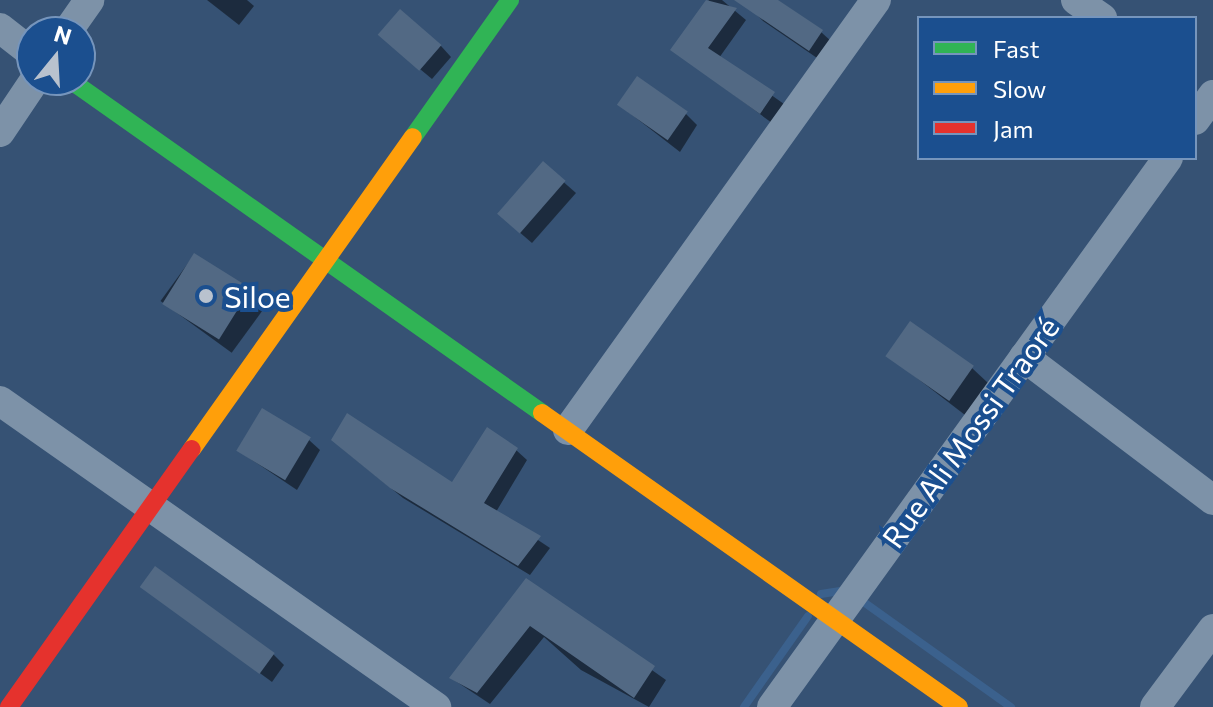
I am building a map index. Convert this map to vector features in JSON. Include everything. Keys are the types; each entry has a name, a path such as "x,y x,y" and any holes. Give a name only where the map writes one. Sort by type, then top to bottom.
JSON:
{"street":[{"path":"9,707 510,0"},
{"path":"568,430 876,0"},
{"path":"1076,0 1099,16"},
{"path":"0,28 16,40"},
{"path":"0,132 24,96"},
{"path":"93,96 959,707"},
{"path":"1197,117 1213,96"},
{"name":"Rue Ali Mossi Traoré","path":"772,707 1167,160"},
{"path":"1024,357 1213,500"},
{"path":"0,401 436,707"},
{"path":"1155,707 1213,629"}],"building":[{"path":"706,0 737,8 708,48 775,92 760,114 670,50"},
{"path":"734,0 778,0 823,30 809,51"},
{"path":"400,9 442,45 419,71 378,35"},
{"path":"637,76 688,112 668,140 617,105"},
{"path":"543,161 566,181 520,234 497,214"},
{"name":"Siloe","path":"194,253 251,289 219,339 162,304"},
{"path":"910,321 974,366 949,401 885,356"},
{"path":"262,408 311,437 285,480 236,451"},
{"path":"347,413 452,482 487,427 518,448 484,503 541,536 518,566 390,488 331,440"},
{"path":"155,566 275,653 259,674 140,587"},
{"path":"526,578 655,666 634,698 530,626 477,693 449,678"}],"waterway":[{"path":"821,594 847,590"},
{"path":"858,598 1011,707"},
{"path":"744,707 808,616"}],"traffic: fast":[{"path":"413,137 510,0"},
{"path":"93,96 542,413"}],"traffic: slow":[{"path":"192,449 413,137"},
{"path":"542,413 959,707"}],"traffic: jam":[{"path":"9,707 192,449"}],"place":[{"name":"Siloe","path":"206,296"}]}
